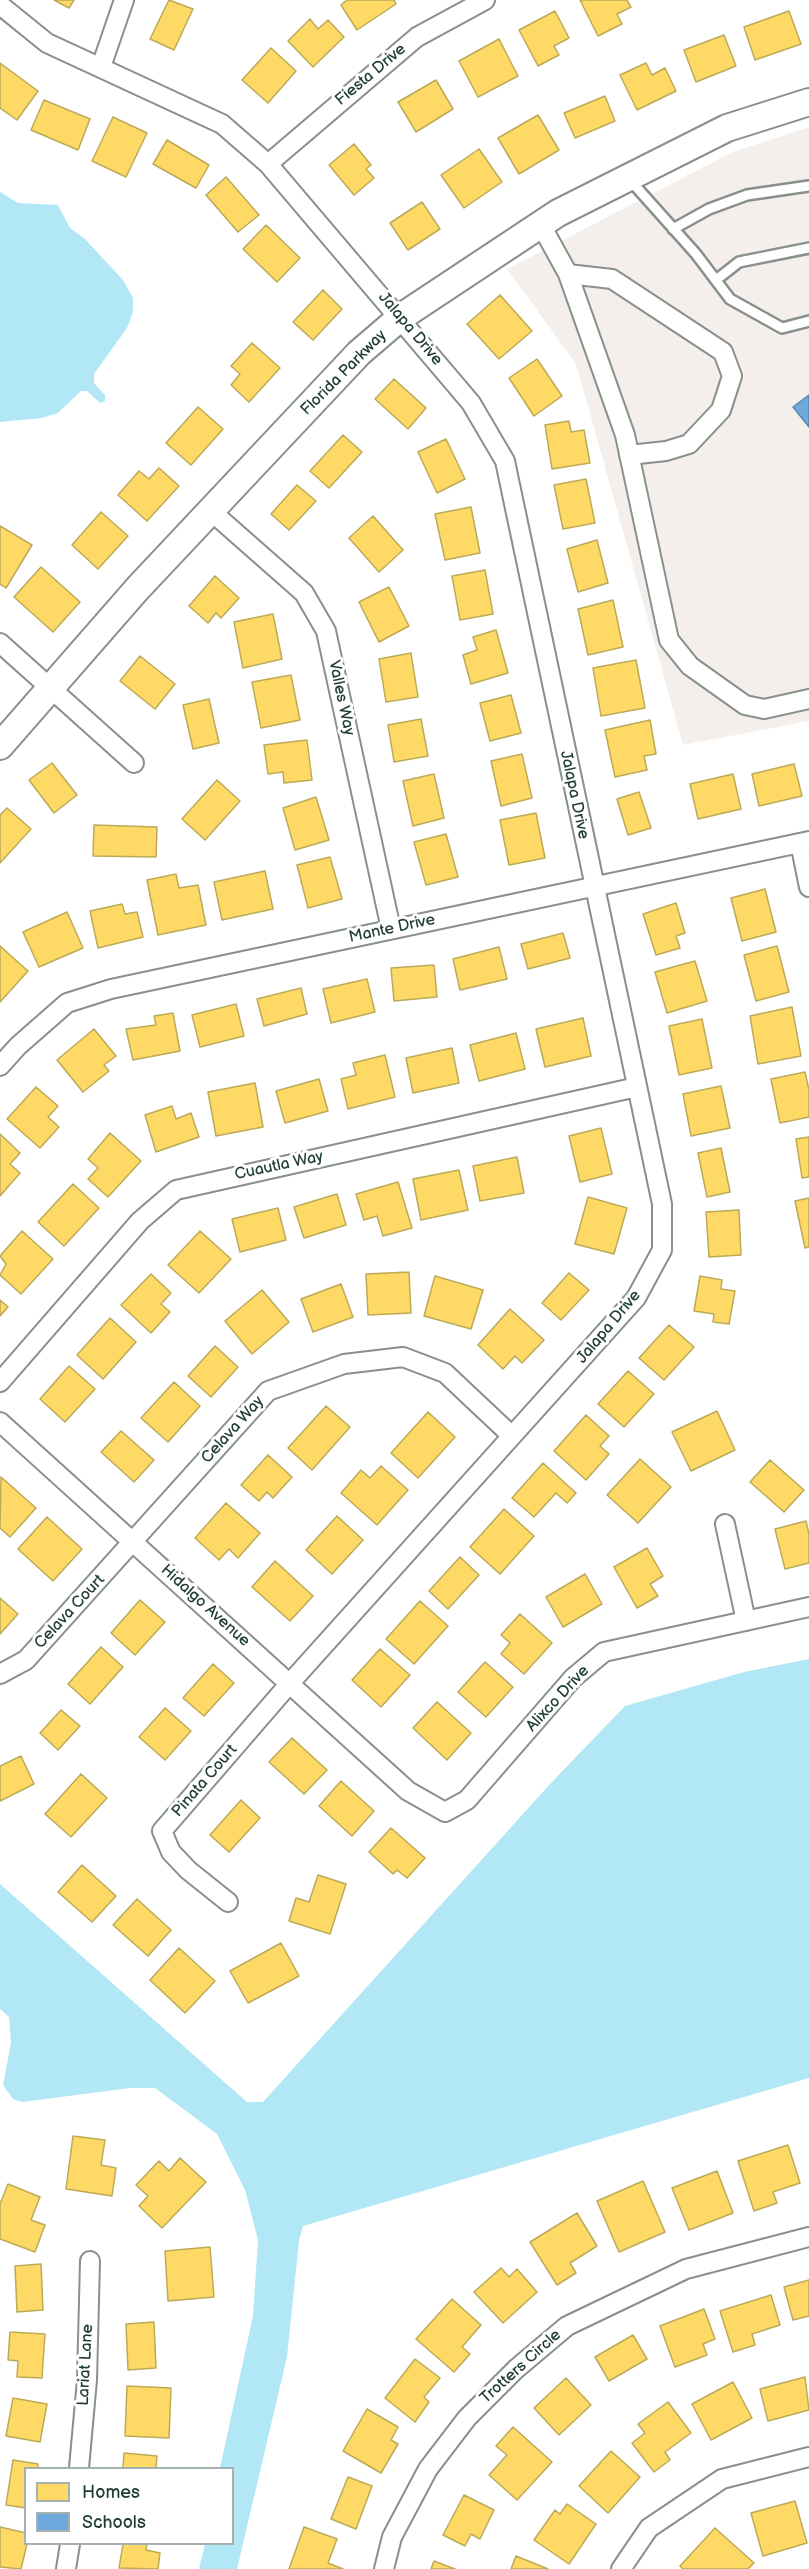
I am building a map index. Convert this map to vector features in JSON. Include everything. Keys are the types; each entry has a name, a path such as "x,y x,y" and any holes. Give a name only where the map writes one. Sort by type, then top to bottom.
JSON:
{"street":[{"path":"101,67 124,0"},
{"name":"Fiesta Drive","path":"268,164 417,37 485,0"},
{"name":"Jalapa Drive","path":"0,5 47,44 222,124 268,164 401,317 471,403 505,461 592,885 662,1204 662,1250 636,1298 290,1683"},
{"name":"Florida Parkway","path":"0,746 138,588 212,512 359,353 401,317 558,213 727,128 809,102"},
{"path":"541,225 568,274 625,435 669,640 690,666 745,705 764,709 809,699"},
{"path":"568,274 612,279 723,352 732,376 721,410 689,444 666,452 630,455"},
{"name":"Valles Way","path":"212,512 304,593 326,631 390,929"},
{"path":"0,643 134,763"},
{"path":"804,842 809,887"},
{"name":"Mante Drive","path":"0,1066 18,1046 67,1003 111,989 592,885 804,842"},
{"name":"Cuautla Way","path":"0,1382 140,1221 176,1190 637,1087"},
{"name":"Celava Way","path":"135,1542 268,1391 344,1364 403,1357 445,1373 512,1436"},
{"name":"Hidalgo Avenue","path":"0,1422 408,1791"},
{"path":"725,1524 746,1621"},
{"name":"Celava Court","path":"0,1674 26,1660 135,1542"},
{"name":"Alixco Drive","path":"408,1791 445,1812 467,1800 573,1678 604,1652 809,1607"},
{"name":"Pinata Court","path":"228,1902 188,1870 171,1852 162,1831 290,1683"},
{"name":"Trotters Circle","path":"384,2569 392,2537 428,2469 467,2418 516,2368 567,2326 686,2269 809,2237"},
{"name":"Lariat Lane","path":"79,2467 87,2380 90,2261"},
{"path":"621,2569 649,2528 722,2479 809,2457"},
{"path":"66,2569 70,2545"}],"lane":[{"path":"628,178 674,229 730,299 782,328 809,321"},
{"path":"674,229 708,209 747,195 809,186"},
{"path":"716,280 739,262 809,248"}],"shaded area":[{"path":"809,127 809,721 683,745 576,364 507,269 733,152"}],"water":[{"path":"0,192 18,203 58,205 70,228 85,239 123,280 133,298 133,312 127,328 94,374 94,383 105,395 105,401 100,403 87,391 81,391 58,413 42,418 0,422"},
{"path":"809,1659 809,2078 303,2226 299,2241 287,2357 237,2569 199,2569 205,2545 234,2545 234,2467 220,2467 253,2316 258,2240 245,2190 217,2134 155,2088 130,2088 22,2102 13,2099 3,2085 11,2043 9,2017 0,2009 0,1884 247,2102 263,2102 550,1784 625,1706 744,1672"}],"building: Homes":[{"path":"54,0 74,0 69,8"},
{"path":"169,0 193,9 174,50 150,39"},
{"path":"347,0 394,0 396,4 357,30 341,5"},
{"path":"580,0 627,0 631,7 617,14 622,24 598,36"},
{"path":"555,11 569,38 554,46 559,55 538,66 519,30"},
{"path":"789,11 801,44 755,60 744,27"},
{"path":"310,19 318,29 328,20 344,37 313,67 288,41"},
{"path":"724,35 736,66 696,82 684,50"},
{"path":"499,39 518,76 478,97 459,61"},
{"path":"271,48 296,71 268,103 242,80"},
{"path":"0,63 38,91 17,120 0,108"},
{"path":"646,63 652,75 665,68 676,91 637,110 620,75"},
{"path":"436,80 453,109 416,132 398,102"},
{"path":"605,96 615,121 575,138 564,113"},
{"path":"44,100 90,119 78,150 31,130"},
{"path":"538,115 559,150 519,174 498,138"},
{"path":"113,117 147,133 126,177 92,161"},
{"path":"167,140 209,165 196,188 153,164"},
{"path":"354,144 371,165 366,169 374,178 354,195 329,165"},
{"path":"479,149 502,182 464,208 441,175"},
{"path":"226,177 259,215 238,232 206,195"},
{"path":"422,202 440,229 408,250 390,223"},
{"path":"266,225 300,258 277,282 243,249"},
{"path":"323,290 342,309 313,340 293,322"},
{"path":"500,295 532,331 499,359 467,324"},
{"path":"252,343 280,368 249,402 231,385 240,374 231,366"},
{"path":"537,359 562,396 534,416 509,378"},
{"path":"394,379 426,408 408,429 375,399"},
{"path":"198,407 223,429 191,465 166,443"},
{"path":"569,421 571,432 584,430 590,463 552,469 545,425"},
{"path":"343,435 362,452 329,488 310,471"},
{"path":"446,439 465,479 437,493 418,452"},
{"path":"159,468 179,486 147,521 118,495 139,471 149,479"},
{"path":"586,479 595,523 563,529 554,485"},
{"path":"297,485 316,501 289,530 271,514"},
{"path":"471,507 480,553 445,560 435,514"},
{"path":"101,512 128,536 98,569 72,545"},
{"path":"373,516 403,550 379,572 349,538"},
{"path":"0,526 32,545 6,588 0,584"},
{"path":"597,540 608,583 578,592 567,549"},
{"path":"41,567 80,602 53,632 14,597"},
{"path":"485,570 493,614 460,620 452,576"},
{"path":"215,576 239,598 221,618 216,613 208,623 189,606"},
{"path":"389,587 409,626 379,642 359,602"},
{"path":"613,600 623,647 588,655 578,609"},
{"path":"273,614 282,659 243,668 234,622"},
{"path":"496,630 508,673 471,684 463,655 477,650 473,637"},
{"path":"411,653 418,697 386,702 379,659"},
{"path":"140,656 175,684 155,709 120,681"},
{"path":"636,660 645,708 601,716 593,668"},
{"path":"291,675 300,720 261,728 252,682"},
{"path":"511,695 521,733 490,741 480,703"},
{"path":"209,699 219,743 193,749 183,705"},
{"path":"421,719 428,756 394,762 388,725"},
{"path":"650,720 656,754 644,756 647,770 615,777 605,730"},
{"path":"307,740 312,780 284,783 283,772 268,774 264,745"},
{"path":"522,754 532,798 501,806 491,761"},
{"path":"52,763 77,795 54,813 29,780"},
{"path":"794,764 802,796 759,806 752,774"},
{"path":"434,774 444,818 413,826 403,781"},
{"path":"733,774 741,809 698,819 690,784"},
{"path":"217,780 240,801 205,840 182,819"},
{"path":"639,792 651,828 628,835 617,799"},
{"path":"316,797 329,840 295,850 283,808"},
{"path":"7,808 31,829 0,863 0,815"},
{"path":"536,813 545,858 509,865 500,820"},
{"path":"94,825 157,827 156,857 93,856"},
{"path":"446,834 458,877 426,885 414,842"},
{"path":"330,857 342,899 308,908 297,865"},
{"path":"265,871 273,909 222,920 214,882"},
{"path":"176,874 179,888 198,885 206,925 158,935 147,880"},
{"path":"765,889 776,932 742,941 731,898"},
{"path":"676,903 685,933 676,936 680,948 656,955 643,914"},
{"path":"122,904 125,914 137,912 143,937 98,948 90,911"},
{"path":"67,912 83,948 39,967 23,932"},
{"path":"563,933 570,958 528,969 521,944"},
{"path":"0,946 28,971 0,1002"},
{"path":"777,946 789,992 756,1001 744,955"},
{"path":"499,947 507,979 460,990 453,959"},
{"path":"695,961 707,1001 667,1013 655,972"},
{"path":"434,965 437,997 394,1001 391,968"},
{"path":"367,979 375,1012 331,1023 323,989"},
{"path":"301,988 307,1014 264,1026 257,999"},
{"path":"236,1004 244,1036 200,1047 192,1015"},
{"path":"792,1007 801,1056 758,1064 750,1016"},
{"path":"173,1013 180,1051 133,1060 126,1029 156,1025 154,1016"},
{"path":"583,1018 591,1056 545,1067 536,1029"},
{"path":"702,1019 712,1068 679,1075 669,1026"},
{"path":"94,1029 116,1056 104,1065 109,1071 83,1092 57,1060"},
{"path":"516,1033 525,1069 479,1081 470,1045"},
{"path":"452,1048 459,1083 413,1093 406,1058"},
{"path":"385,1055 395,1097 348,1109 341,1079 356,1075 353,1063"},
{"path":"805,1072 809,1090 809,1117 780,1123 771,1079"},
{"path":"319,1079 328,1111 285,1123 276,1091"},
{"path":"255,1083 263,1127 216,1136 208,1092"},
{"path":"721,1086 730,1128 691,1136 683,1094"},
{"path":"36,1087 58,1106 48,1117 59,1127 40,1148 7,1119"},
{"path":"172,1106 176,1119 191,1113 199,1137 156,1152 145,1115"},
{"path":"601,1128 612,1174 580,1182 569,1136"},
{"path":"110,1133 141,1161 108,1197 88,1179 98,1168 88,1159"},
{"path":"0,1134 20,1153 10,1164 20,1173 0,1196"},
{"path":"809,1137 809,1177 802,1178 796,1139"},
{"path":"721,1148 730,1192 707,1197 698,1153"},
{"path":"517,1157 524,1193 480,1201 473,1166"},
{"path":"459,1170 468,1210 421,1220 413,1179"},
{"path":"398,1182 412,1228 383,1236 377,1216 364,1220 356,1194"},
{"path":"73,1184 99,1208 64,1246 38,1222"},
{"path":"337,1194 346,1225 304,1238 294,1207"},
{"path":"588,1197 627,1208 614,1254 575,1244"},
{"path":"809,1198 809,1247 805,1248 795,1201"},
{"path":"278,1208 286,1240 240,1252 232,1219"},
{"path":"739,1210 741,1255 709,1257 706,1212"},
{"path":"22,1231 53,1259 21,1294 0,1275 6,1264 0,1256"},
{"path":"200,1231 231,1259 199,1293 168,1265"},
{"path":"409,1272 411,1313 368,1315 366,1274"},
{"path":"569,1273 589,1290 561,1320 542,1303"},
{"path":"151,1274 171,1293 161,1304 170,1312 151,1333 121,1305"},
{"path":"435,1276 483,1290 471,1329 424,1316"},
{"path":"700,1276 722,1280 721,1289 735,1291 729,1324 713,1322 714,1314 694,1311"},
{"path":"341,1284 353,1317 313,1332 301,1299"},
{"path":"262,1290 289,1322 252,1354 225,1321"},
{"path":"0,1300 8,1307 0,1316"},
{"path":"510,1309 544,1340 522,1363 515,1356 503,1369 478,1345"},
{"path":"110,1318 136,1342 103,1379 77,1355"},
{"path":"669,1325 694,1347 664,1380 639,1358"},
{"path":"215,1346 238,1367 211,1397 188,1376"},
{"path":"69,1366 95,1389 65,1422 40,1399"},
{"path":"628,1371 654,1394 624,1427 598,1404"},
{"path":"174,1382 200,1406 168,1442 141,1418"},
{"path":"326,1406 350,1427 312,1470 288,1448"},
{"path":"717,1411 735,1450 691,1471 672,1432"},
{"path":"428,1412 455,1437 418,1478 391,1453"},
{"path":"586,1415 609,1436 600,1446 609,1454 586,1480 554,1451"},
{"path":"121,1431 154,1460 134,1482 101,1452"},
{"path":"268,1455 292,1477 273,1498 267,1492 259,1501 241,1485"},
{"path":"640,1459 671,1487 638,1523 607,1495"},
{"path":"770,1460 804,1490 784,1512 750,1482"},
{"path":"543,1463 576,1493 567,1503 556,1493 534,1517 512,1498"},
{"path":"381,1466 408,1490 377,1525 341,1493 361,1470 370,1478"},
{"path":"1,1477 36,1508 10,1537 0,1528"},
{"path":"226,1503 260,1533 238,1558 229,1549 219,1560 195,1538"},
{"path":"504,1509 534,1536 500,1574 470,1547"},
{"path":"337,1516 363,1540 332,1574 306,1550"},
{"path":"47,1517 82,1549 53,1581 18,1549"},
{"path":"806,1521 809,1534 809,1563 785,1569 775,1529"},
{"path":"647,1548 663,1576 650,1584 658,1596 637,1608 614,1567"},
{"path":"460,1557 479,1575 448,1609 429,1591"},
{"path":"275,1561 313,1596 290,1621 252,1587"},
{"path":"585,1574 602,1604 563,1627 546,1597"},
{"path":"0,1598 18,1614 0,1634"},
{"path":"140,1600 165,1622 135,1655 111,1633"},
{"path":"420,1601 448,1626 414,1664 386,1639"},
{"path":"520,1614 552,1643 524,1674 501,1654 510,1643 501,1635"},
{"path":"101,1647 123,1667 90,1704 68,1684"},
{"path":"380,1649 410,1675 381,1707 352,1680"},
{"path":"485,1662 513,1687 486,1717 458,1692"},
{"path":"213,1664 234,1683 204,1716 183,1698"},
{"path":"437,1702 471,1733 447,1760 413,1728"},
{"path":"165,1708 191,1731 165,1760 139,1737"},
{"path":"61,1710 80,1726 58,1750 40,1733"},
{"path":"292,1738 327,1770 304,1794 269,1762"},
{"path":"21,1756 34,1784 0,1801 0,1766"},
{"path":"81,1774 107,1798 71,1837 45,1814"},
{"path":"341,1781 374,1811 352,1836 319,1806"},
{"path":"241,1800 260,1818 229,1852 210,1835"},
{"path":"391,1828 425,1858 407,1878 397,1870 393,1874 369,1852"},
{"path":"82,1865 116,1896 92,1922 58,1892"},
{"path":"318,1875 346,1884 330,1934 289,1921 296,1898 309,1902"},
{"path":"137,1899 171,1930 148,1956 113,1925"},
{"path":"281,1943 299,1976 248,2003 230,1971"},
{"path":"179,1948 215,1981 185,2013 150,1980"},
{"path":"73,2136 105,2140 101,2165 116,2168 112,2196 66,2189"},
{"path":"788,2145 800,2183 773,2192 777,2203 754,2211 738,2161"},
{"path":"180,2158 206,2182 162,2228 139,2206 148,2196 136,2185 159,2161 169,2171"},
{"path":"717,2171 733,2213 689,2230 672,2188"},
{"path":"643,2181 665,2232 619,2252 597,2201"},
{"path":"8,2184 40,2197 31,2220 45,2225 35,2252 0,2239 0,2204"},
{"path":"577,2213 597,2246 570,2263 576,2273 557,2285 530,2242"},
{"path":"210,2247 214,2297 168,2301 165,2251"},
{"path":"41,2264 43,2310 17,2312 15,2266"},
{"path":"501,2268 509,2277 517,2269 537,2292 503,2323 474,2292"},
{"path":"809,2280 809,2316 793,2320 784,2287"},
{"path":"771,2295 780,2325 752,2334 755,2345 733,2352 720,2311"},
{"path":"452,2299 481,2325 462,2347 470,2354 454,2372 416,2339"},
{"path":"704,2309 715,2339 703,2344 707,2355 675,2367 660,2326"},
{"path":"154,2322 156,2368 128,2370 126,2324"},
{"path":"10,2332 45,2334 42,2378 17,2377 18,2361 8,2360"},
{"path":"633,2335 647,2359 609,2381 595,2357"},
{"path":"415,2359 440,2378 424,2397 429,2402 415,2422 385,2398"},
{"path":"805,2377 809,2410 768,2421 760,2389"},
{"path":"566,2378 591,2405 559,2435 534,2408"},
{"path":"733,2382 752,2418 711,2440 692,2404"},
{"path":"127,2386 171,2388 169,2438 125,2436"},
{"path":"13,2398 47,2404 40,2442 6,2436"},
{"path":"668,2402 691,2433 665,2452 670,2460 654,2472 632,2443 645,2433 638,2424"},
{"path":"367,2409 398,2427 391,2440 398,2444 381,2473 343,2451"},
{"path":"513,2427 552,2462 517,2500 489,2475 507,2455 496,2446"},
{"path":"611,2451 640,2477 608,2513 579,2486"},
{"path":"124,2453 157,2456 156,2467 123,2467"},
{"path":"13,2460 38,2464 38,2467 24,2467 24,2508 6,2505"},
{"path":"348,2477 372,2486 356,2529 331,2519"},
{"path":"464,2495 494,2510 480,2539 471,2534 465,2546 443,2535"},
{"path":"795,2501 807,2543 763,2556 751,2513"},
{"path":"567,2504 596,2524 569,2564 534,2540 555,2510 560,2514"},
{"path":"0,2527 24,2533 24,2545 27,2545 21,2569 0,2567"},
{"path":"304,2527 337,2539 328,2563 343,2569 289,2569"},
{"path":"715,2528 754,2563 748,2569 683,2569 680,2566"},
{"path":"123,2545 147,2545 146,2550 160,2553 158,2569 119,2568"},
{"path":"516,2556 548,2569 511,2569"},
{"path":"434,2561 455,2569 431,2569"}],"building: Schools":[{"path":"809,395 809,427 793,407"}]}
